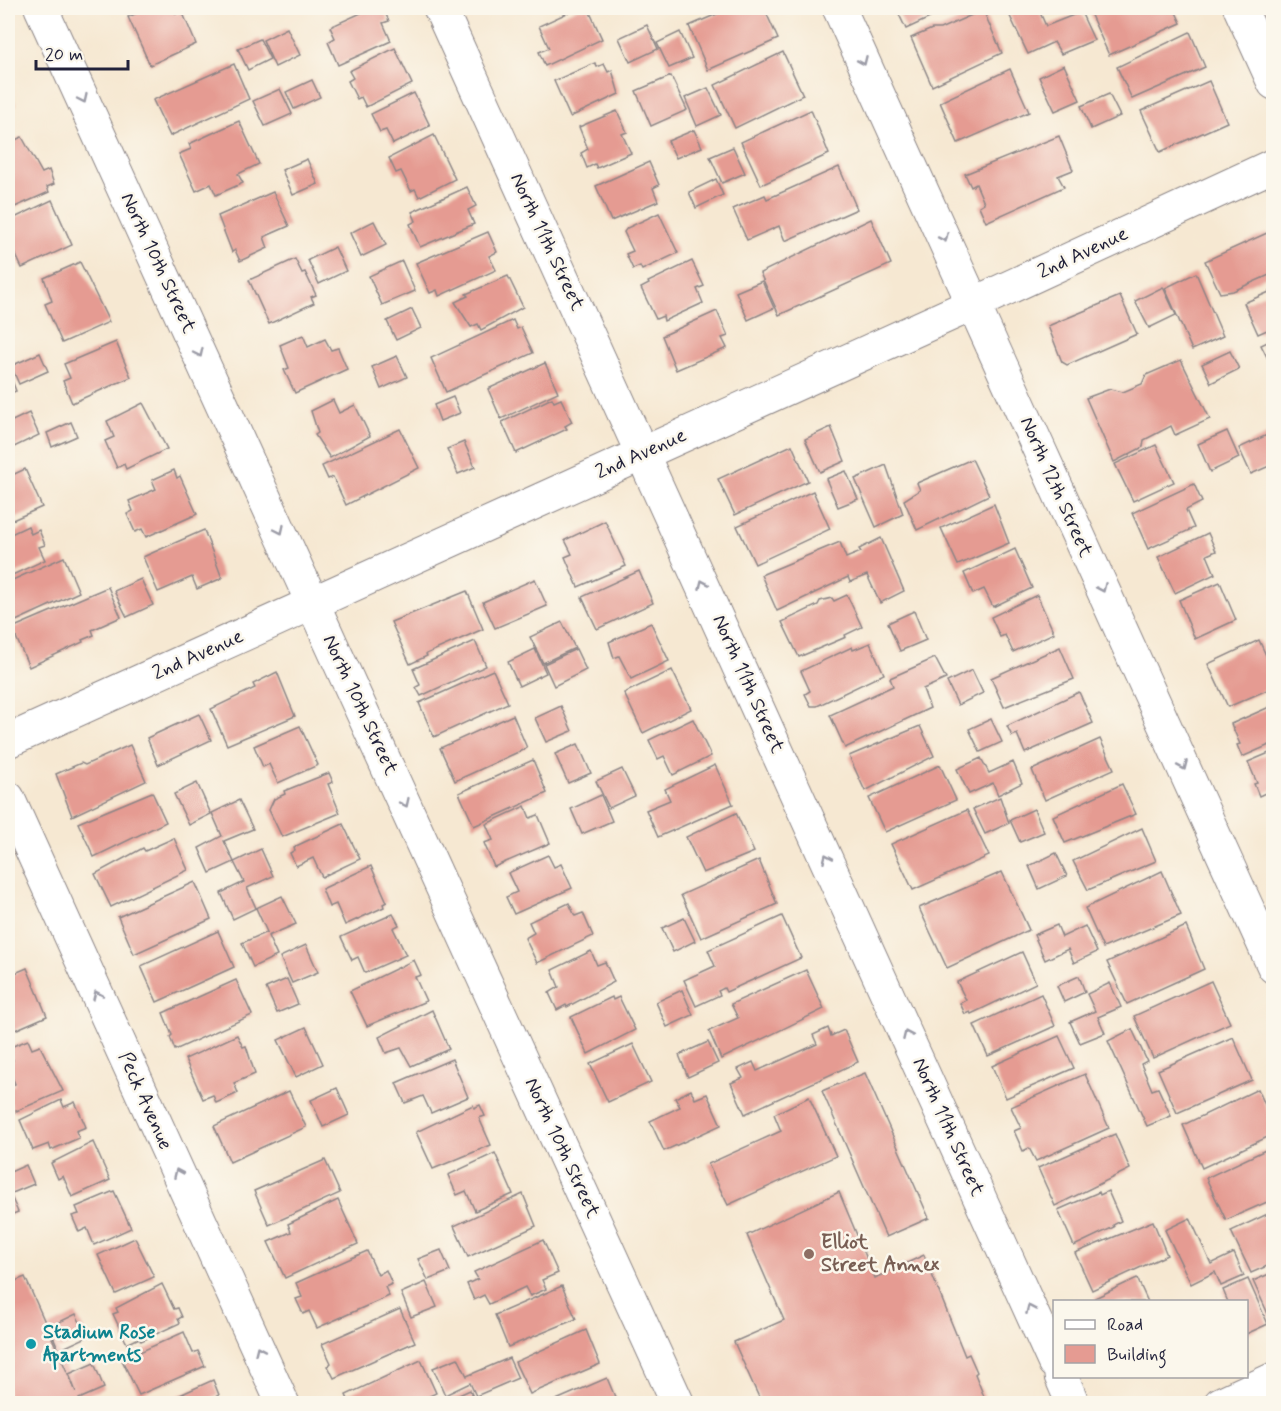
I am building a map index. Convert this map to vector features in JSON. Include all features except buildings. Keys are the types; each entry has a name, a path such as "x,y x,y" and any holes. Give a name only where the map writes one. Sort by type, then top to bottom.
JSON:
{"street":[{"name":"North 10th Street","path":"41,8 678,1404"},
{"name":"North 11th Street","path":"440,8 644,453 1053,1360"},
{"name":"North 12th Street","path":"839,8 1274,967"},
{"path":"1240,8 1274,83"},
{"name":"2nd Avenue","path":"8,741 973,304 1274,165"},
{"name":"Peck Avenue","path":"8,798 283,1404"},
{"path":"1061,1378 1073,1404"},
{"path":"1220,1404 1274,1379"}],"place":[{"name":"Elliot Street Annex","path":"809,1254"},
{"name":"Stadium Rose Apartments","path":"31,1344"}]}
